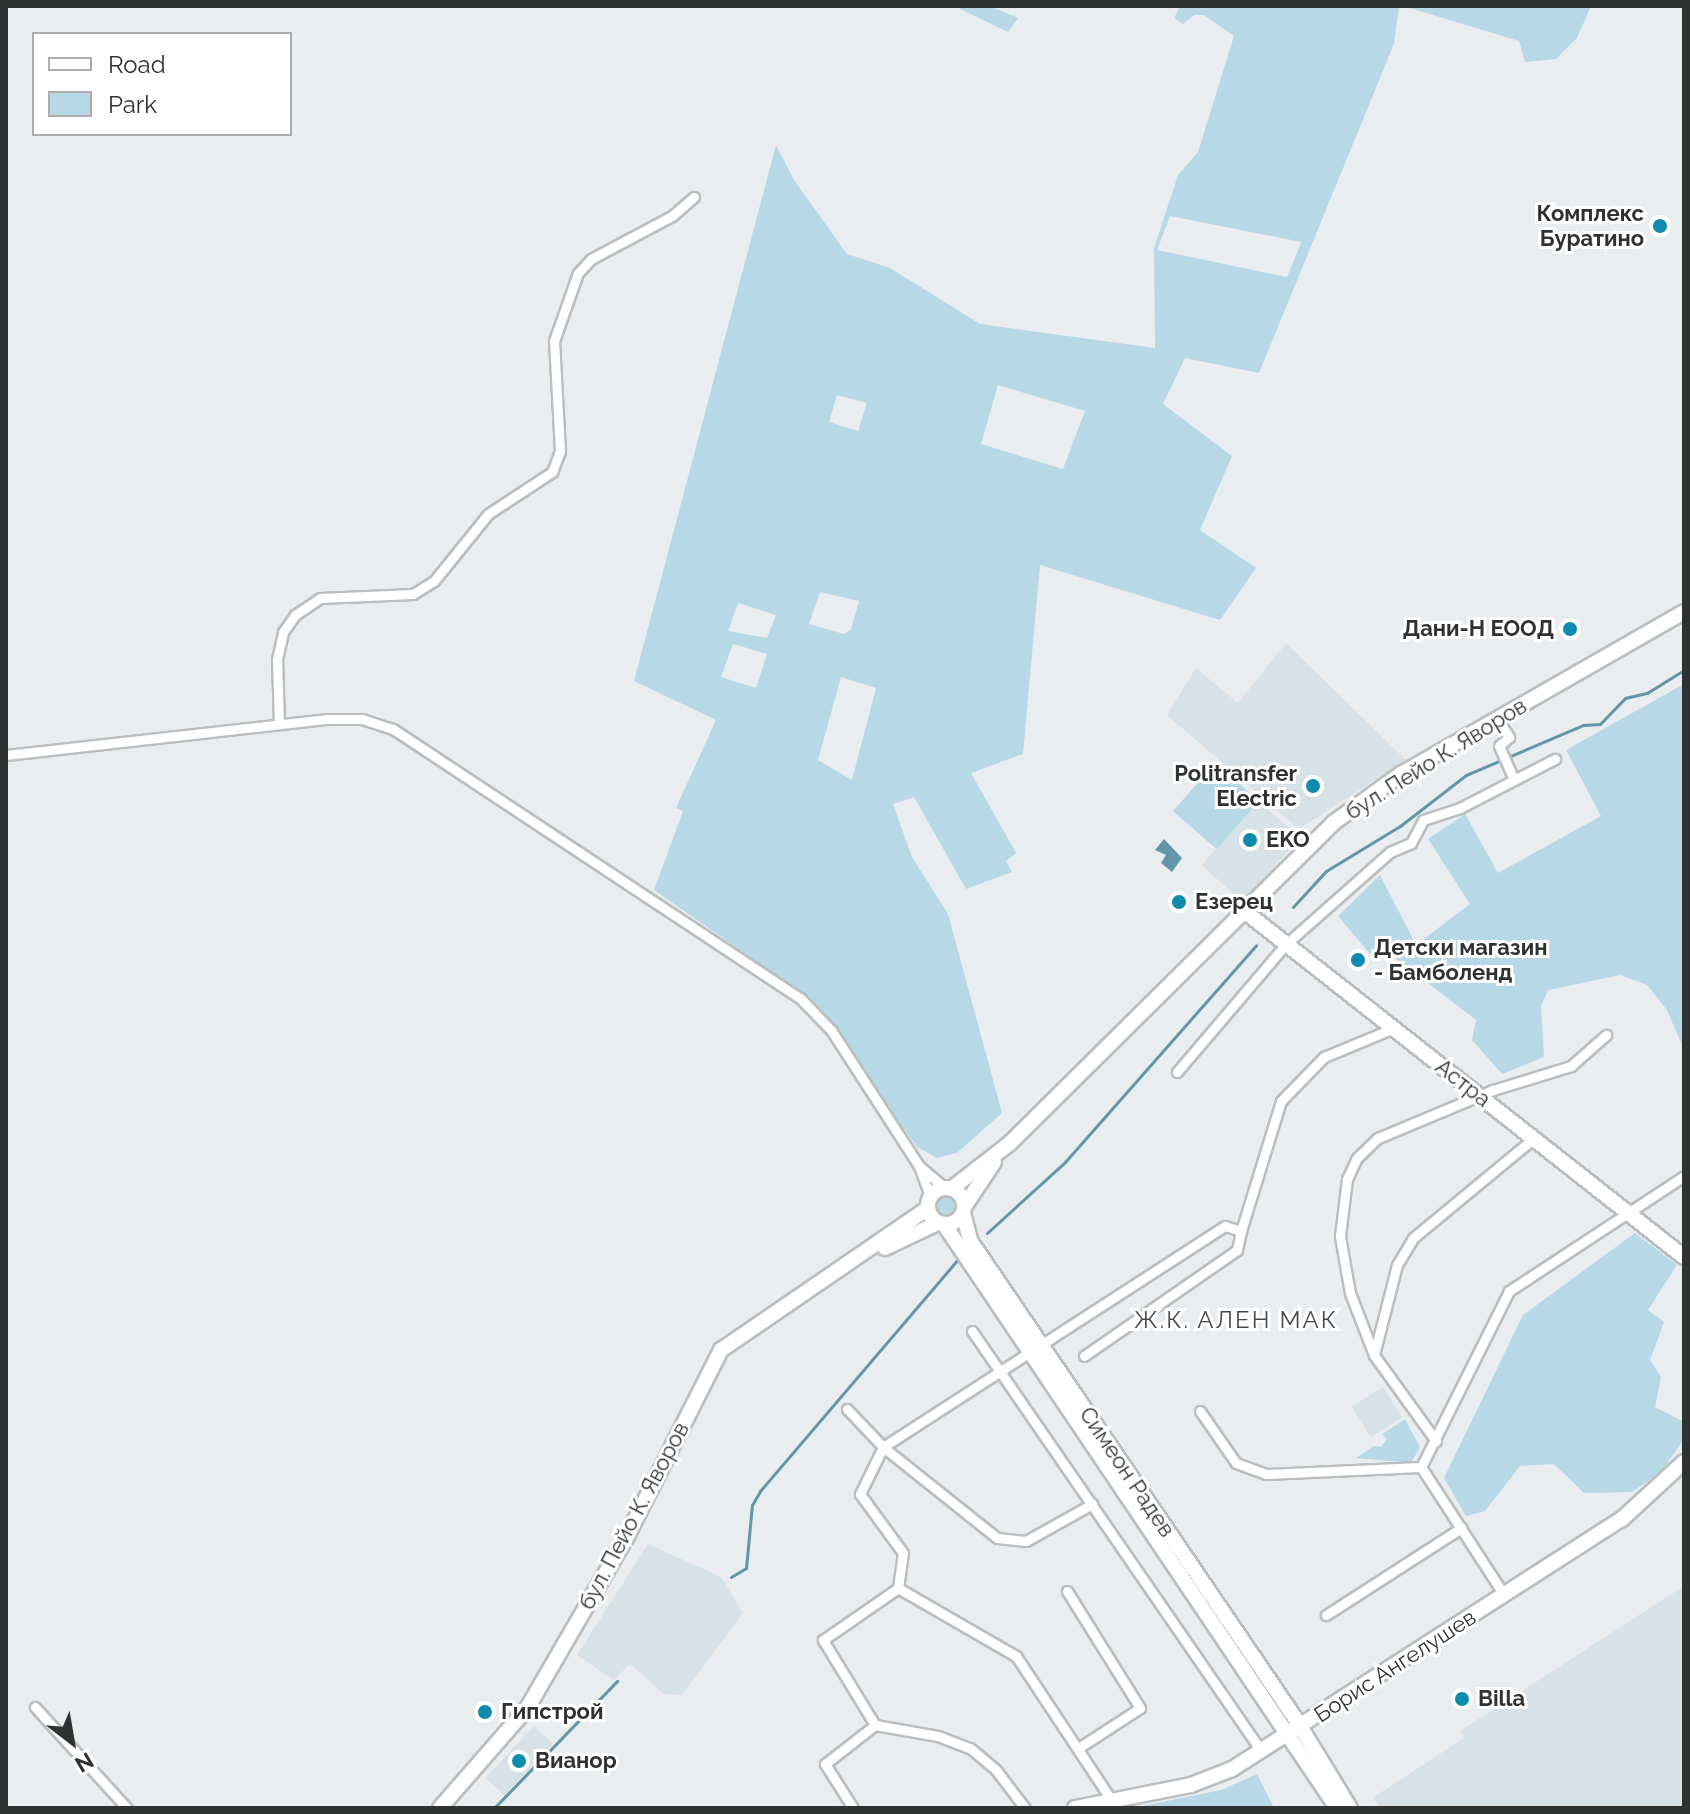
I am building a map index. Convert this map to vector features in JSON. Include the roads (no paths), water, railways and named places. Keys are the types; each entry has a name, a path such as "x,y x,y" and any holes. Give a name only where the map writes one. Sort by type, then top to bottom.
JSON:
{"street":[{"path":"279,723 277,659 283,632 295,615 320,598 413,594 434,581 488,514 552,472 560,451 554,341 578,273 591,259 672,216 694,197"},
{"name":"бул. Пейо К. Яворов","path":"440,1808 528,1707 626,1538 721,1350 859,1260 928,1203 1010,1143 1243,910 1357,805 1497,719 1684,612"},
{"path":"6,755 279,723 362,719 393,729 721,942 800,998 831,1030 919,1166 928,1203"},
{"path":"1497,719 1509,737 1499,746 1512,775"},
{"path":"1177,1072 1286,944 1390,852 1411,843 1423,820 1460,808 1512,775 1555,759"},
{"name":"Астра","path":"1243,910 1684,1257"},
{"path":"1084,1356 1237,1250 1281,1101 1324,1057 1394,1028"},
{"path":"1436,1441 1374,1355 1350,1293 1340,1236 1347,1179 1357,1158 1378,1138 1483,1098 1493,1090 1582,1061 1606,1035"},
{"path":"1374,1355 1397,1265 1413,1238 1534,1138"},
{"name":"бул. Пейо К. Яворов","path":"859,1260 941,1224 963,1210 1010,1143"},
{"path":"919,1166 948,1188"},
{"path":"1421,1467 1509,1291 1625,1211 1684,1176"},
{"name":"Симеон Радев","path":"948,1188 963,1210 971,1242 1036,1348 1296,1730"},
{"name":"Симеон Радев","path":"928,1203 1036,1348"},
{"path":"875,1725 823,1640 898,1588 903,1553 860,1494 883,1447 1225,1226 1241,1231"},
{"path":"972,1331 1262,1752"},
{"path":"847,1409 883,1447 997,1538 1010,1542 1026,1541 1092,1504"},
{"path":"1200,1411 1236,1463 1266,1474 1421,1467"},
{"name":"Борис Ангелушев","path":"1075,1808 1118,1803 1211,1779 1262,1752 1622,1519 1684,1462"},
{"path":"1421,1467 1504,1595"},
{"path":"1326,1615 1461,1528"},
{"path":"898,1588 1016,1656 1118,1803"},
{"path":"1067,1591 1140,1708 1080,1747"},
{"path":"35,1707 127,1808"},
{"path":"853,1808 825,1764 875,1725 938,1736 970,1748 996,1770 1025,1808"},
{"path":"1296,1730 1337,1808"},
{"path":"1296,1730 1350,1808"}],"waterway":[{"path":"1293,907 1326,871 1400,826 1466,775 1583,725 1600,724 1625,698 1647,693 1684,670"},
{"path":"987,1233 1065,1162 1256,945"},
{"path":"731,1577 746,1568 752,1505 760,1491 957,1260"},
{"path":"494,1808 617,1681"}],"place":[{"name":"Комплекс Буратино","path":"1660,226"},
{"name":"Дани-Н ЕООД","path":"1570,629"},
{"name":"Politransfer Electric","path":"1313,786"},
{"name":"EKO","path":"1250,840"},
{"name":"Езерец","path":"1179,902"},
{"name":"Детски магазин - Бамболенд","path":"1358,960"},
{"name":"Billa","path":"1462,1699"},
{"name":"Гипстрой","path":"485,1712"},
{"name":"Вианор","path":"519,1761"}],"district":[{"name":"Ж.К. АЛЕН МАК","path":"1236,1320"}]}
